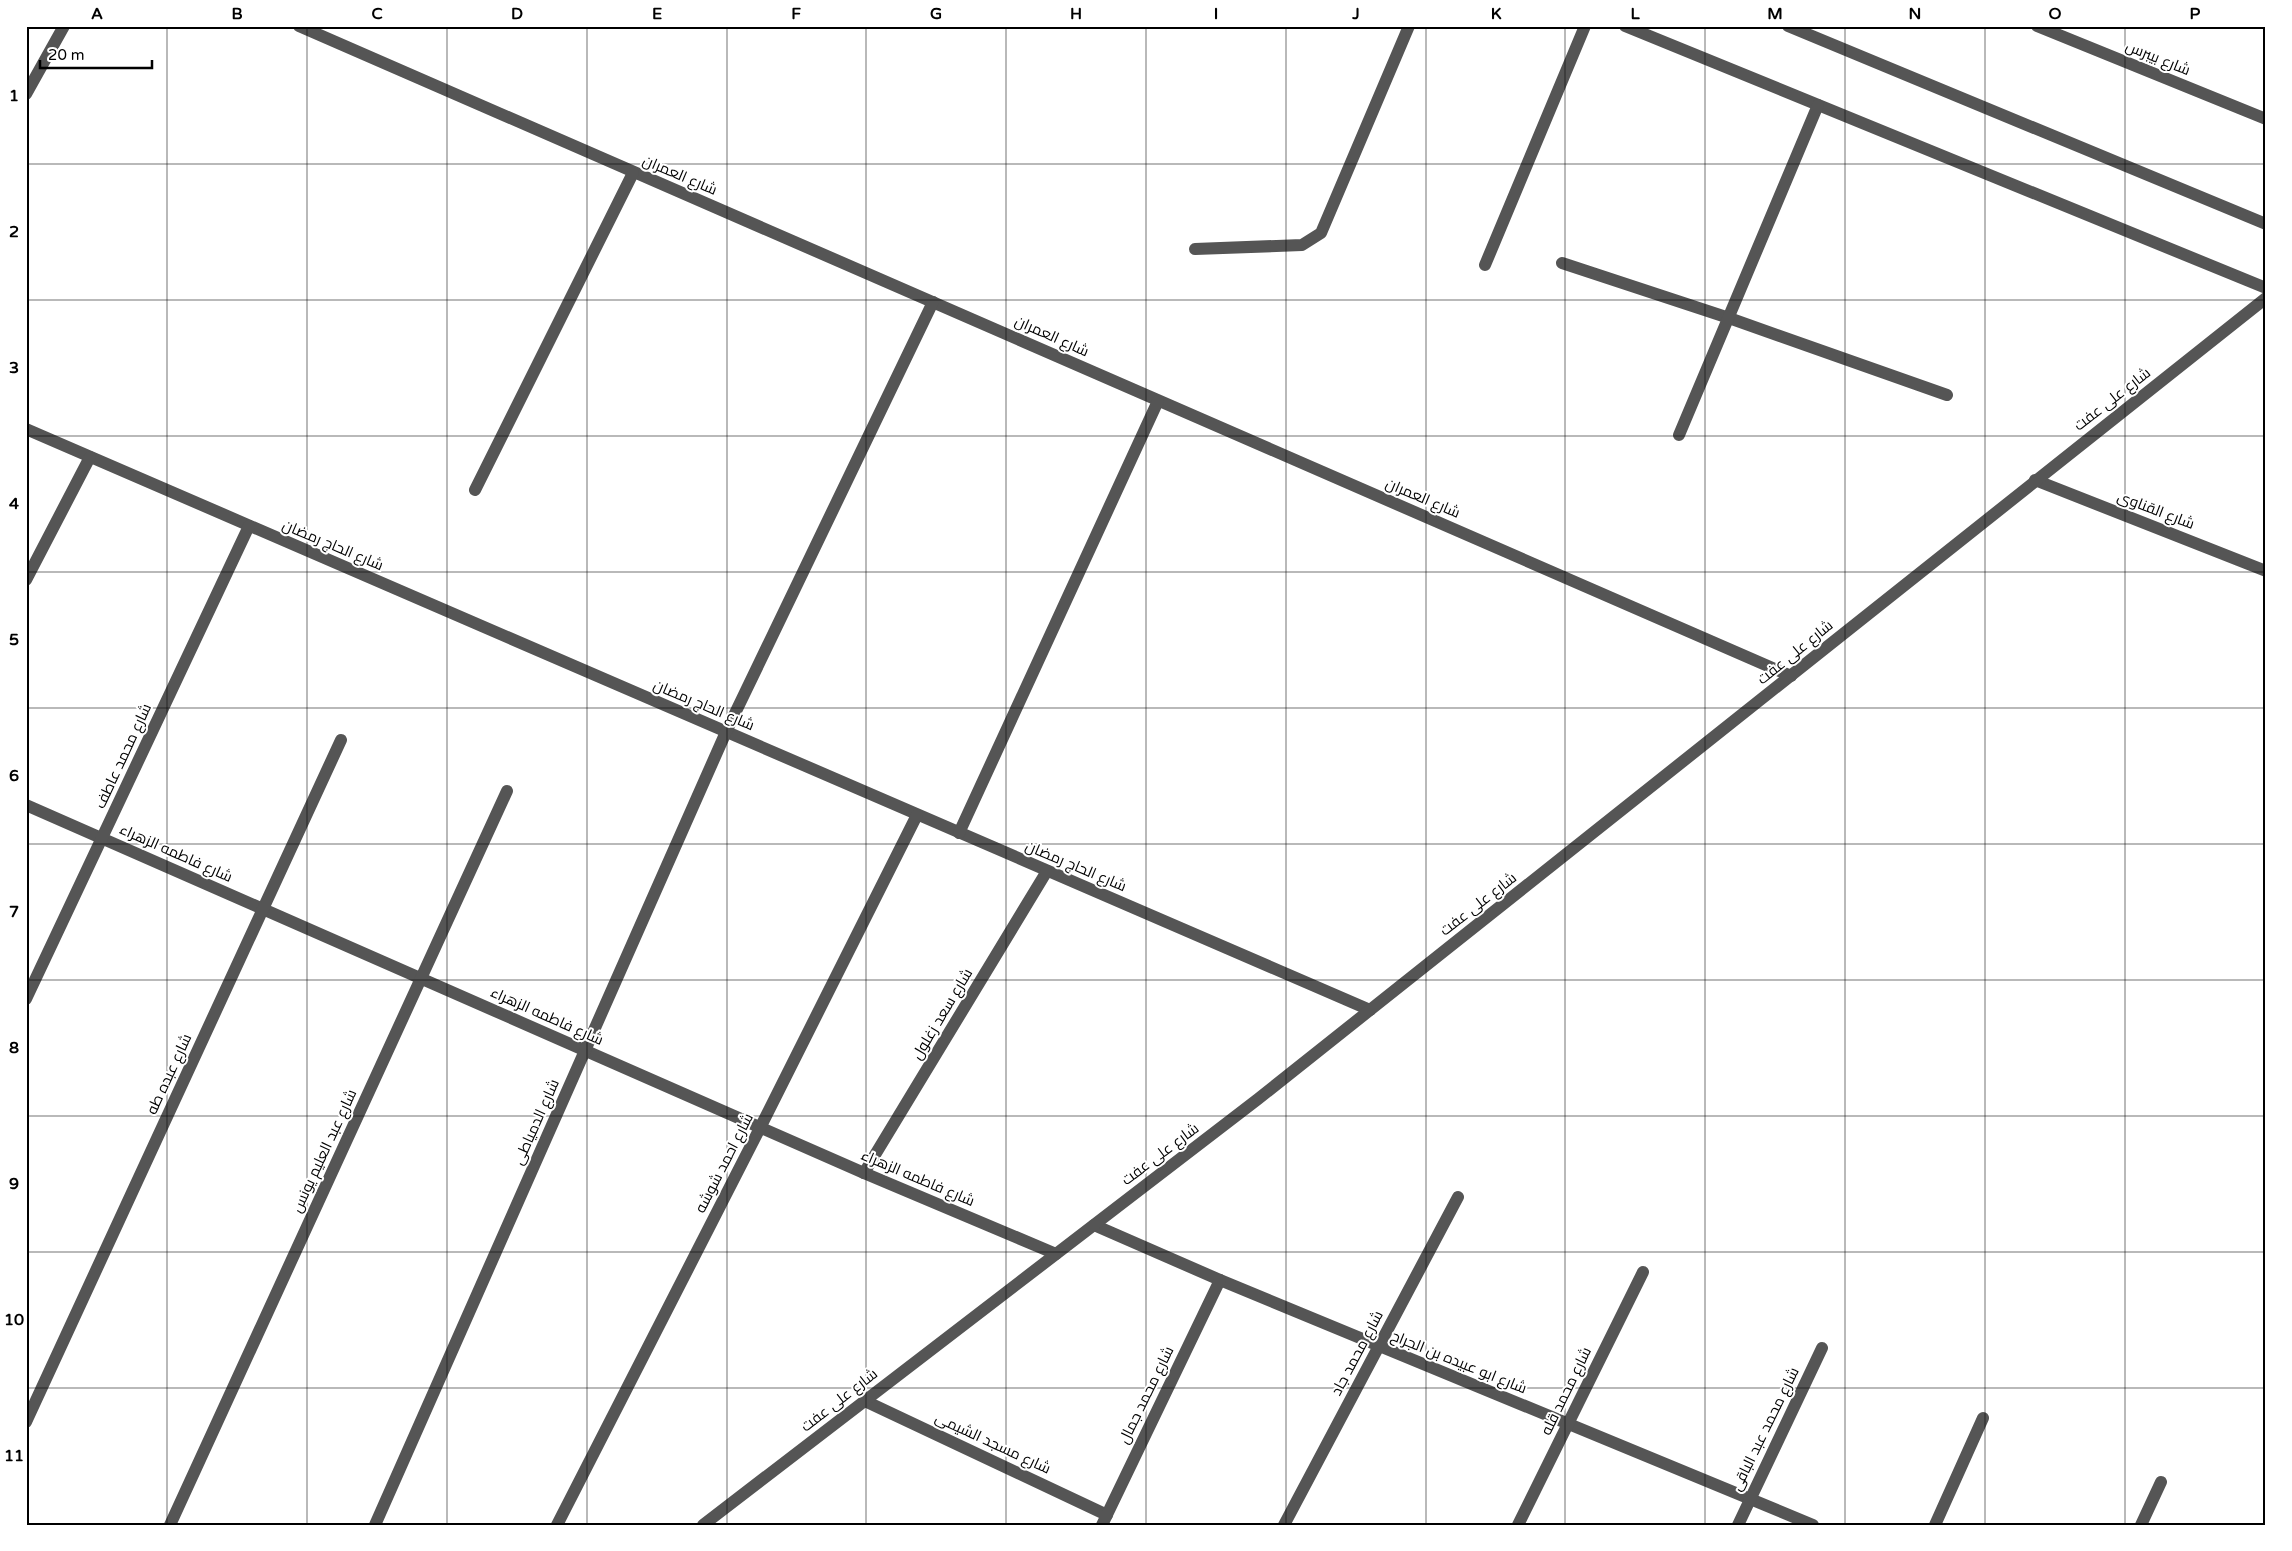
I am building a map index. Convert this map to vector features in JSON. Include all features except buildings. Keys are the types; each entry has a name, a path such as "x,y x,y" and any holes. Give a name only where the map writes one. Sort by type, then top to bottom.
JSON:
{"street":[{"path":"26,94 64,26"},
{"name":"شارع العمران","path":"299,26 1791,676"},
{"path":"1196,249 1302,244 1321,233 1409,26"},
{"path":"1485,264 1585,26"},
{"path":"1625,26 2266,288"},
{"path":"1788,26 2266,224"},
{"name":"شارع بيبرس","path":"2037,26 2266,119"},
{"path":"1679,435 1818,105"},
{"path":"475,490 633,173"},
{"path":"1562,263 1728,318 1947,395"},
{"name":"شارع على عفت","path":"703,1525 1370,1010 2266,298"},
{"name":"شارع الدمياطى","path":"375,1525 726,732 933,302"},
{"path":"2253,309 2266,314"},
{"path":"959,833 1158,401"},
{"name":"شارع الحاج رمضان","path":"26,430 1370,1010"},
{"path":"26,580 90,457"},
{"name":"شارع القناوى","path":"2035,480 2266,571"},
{"name":"شارع محمد عاطف","path":"26,999 248,526"},
{"name":"شارع عبده طه","path":"26,1422 341,740"},
{"name":"شارع عبد العليم يونس","path":"170,1525 507,791"},
{"name":"شارع فاطمه الزهراء","path":"26,805 760,1128 1056,1254"},
{"name":"شارع احمد شوشه","path":"557,1525 760,1128 917,815"},
{"name":"شارع سعد زغلول","path":"864,1173 1047,872"},
{"name":"شارع محمد جاد","path":"1284,1525 1458,1197"},
{"name":"شارع ابو عبيده بن الجراح","path":"1094,1224 1220,1280 1813,1525"},
{"name":"شارع محمد قله","path":"1518,1525 1643,1272"},
{"name":"شارع محمد جمال","path":"1104,1520 1220,1280"},
{"name":"شارع محمد عبد الباقى","path":"1738,1525 1822,1348"},
{"name":"شارع مسجد الشيمى","path":"865,1401 1104,1520"},
{"path":"1935,1525 1983,1418"},
{"path":"2141,1525 2162,1482"}]}
